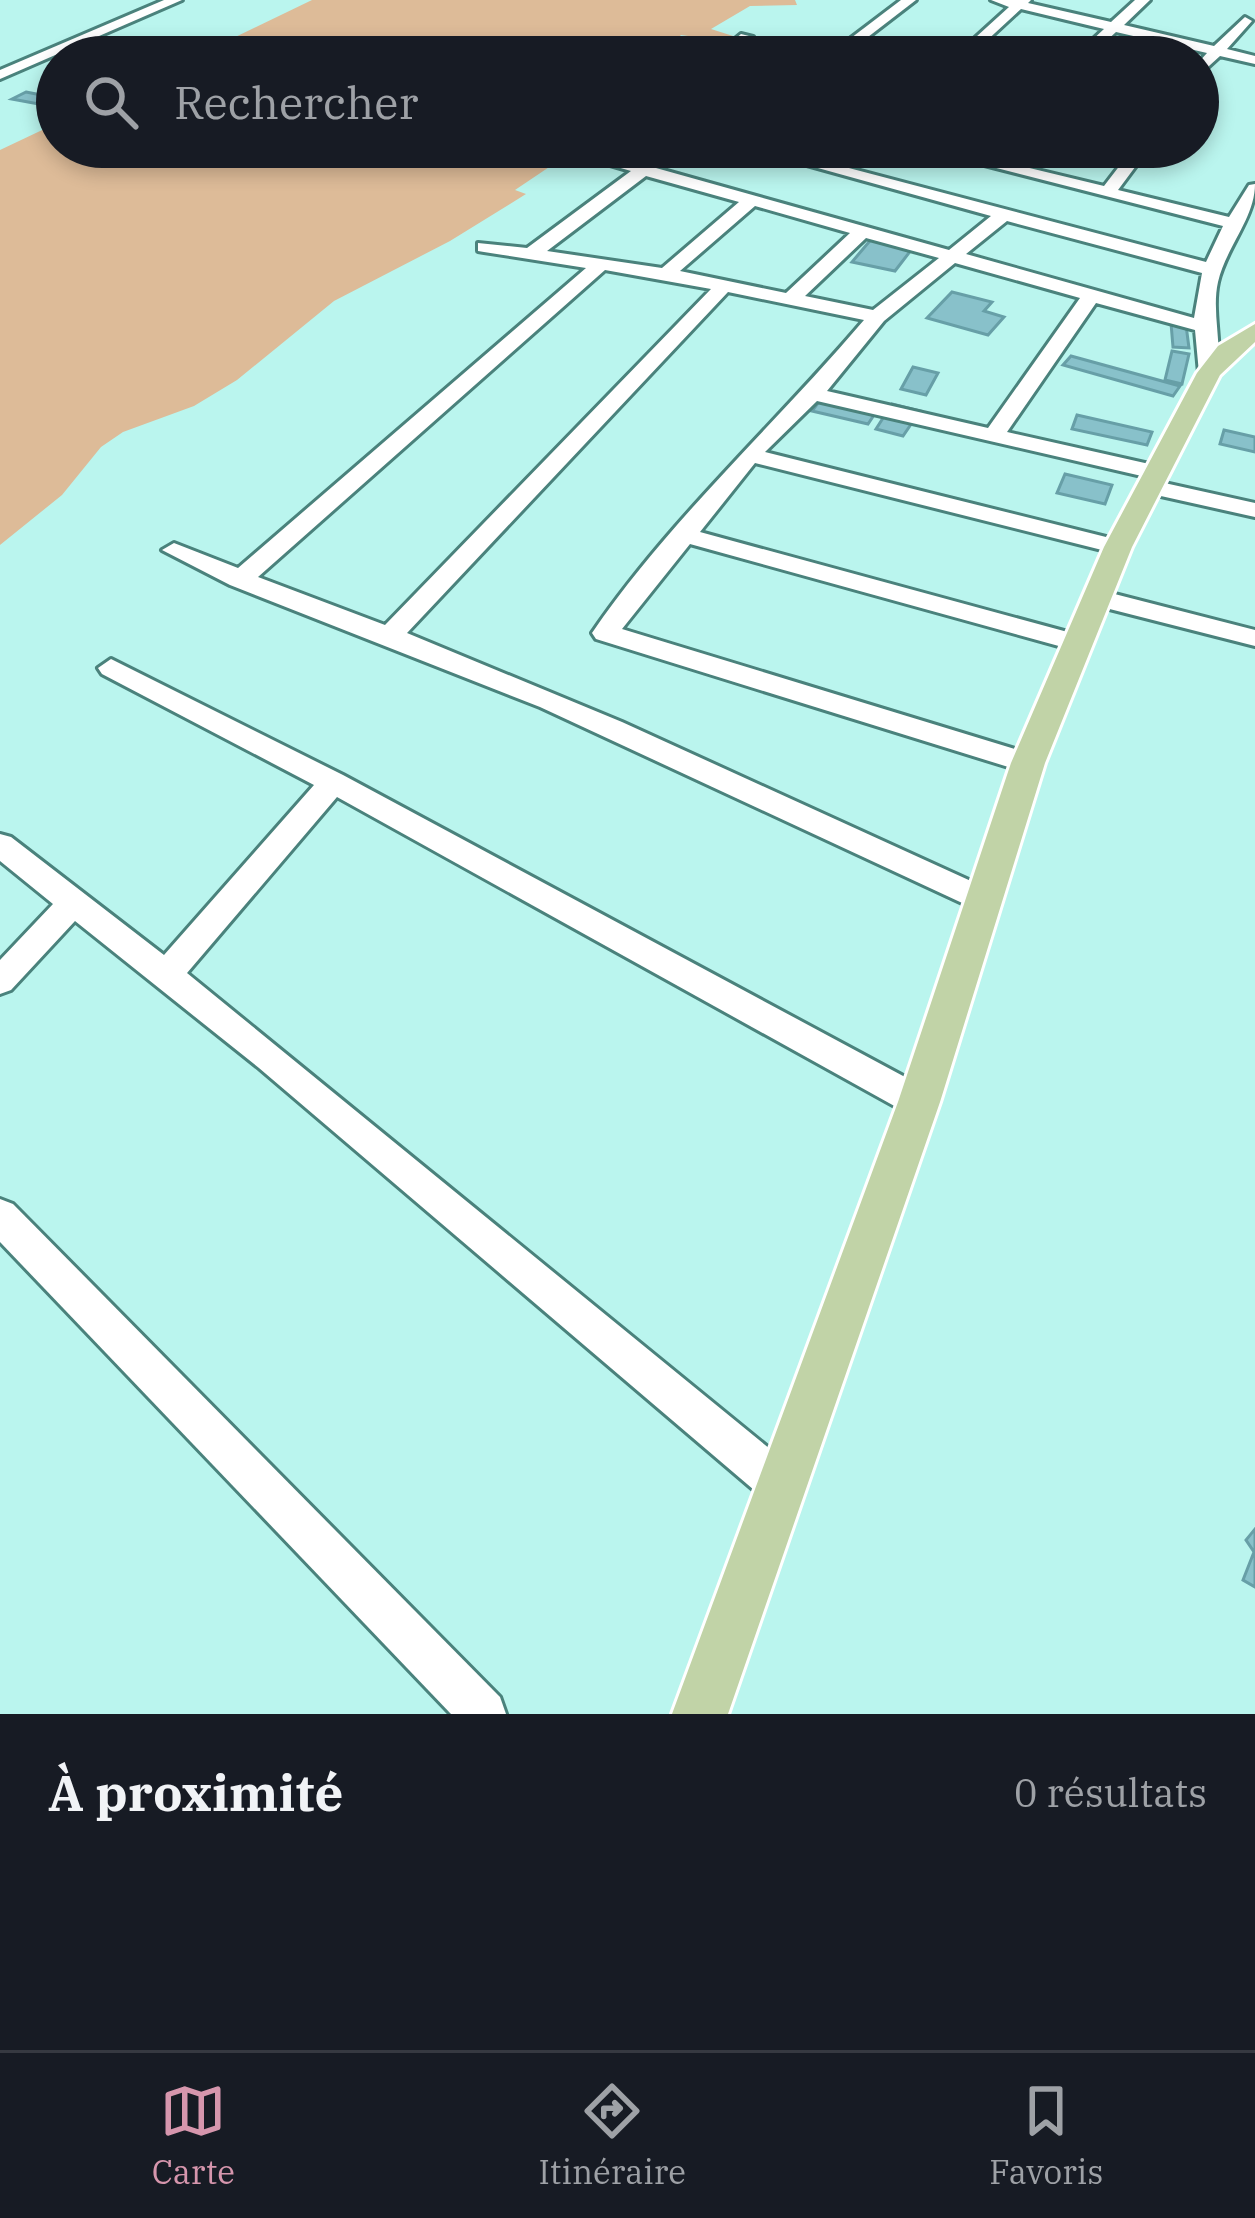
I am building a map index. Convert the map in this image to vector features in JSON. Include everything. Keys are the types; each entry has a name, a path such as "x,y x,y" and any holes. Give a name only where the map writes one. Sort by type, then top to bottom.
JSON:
{"main road":[{"path":"700,1714 919,1102 1028,763 1118,547 1209,374 1227,351 1255,331"}],"street":[{"path":"92,36 176,0"},
{"path":"861,36 909,0"},
{"path":"998,0 1154,36"},
{"path":"1102,36 1143,0"},
{"path":"984,36 1021,2"},
{"path":"1219,45 1245,21"},
{"path":"1219,51 1255,60"},
{"path":"0,54 36,60"},
{"path":"0,75 36,60"},
{"path":"641,168 1201,326"},
{"path":"832,168 1210,269"},
{"path":"1008,168 1233,223"},
{"path":"1108,191 1126,168"},
{"path":"531,254 645,169"},
{"path":"1209,374 1201,326 1210,269 1254,193"},
{"path":"666,274 753,199"},
{"path":"1003,215 877,317 814,394 750,455 605,633 1028,763"},
{"path":"793,297 864,230"},
{"path":"484,247 666,274 877,317"},
{"path":"239,580 601,264"},
{"path":"392,633 724,286"},
{"path":"994,435 1092,295"},
{"path":"814,394 994,435 1255,510"},
{"path":"750,455 1118,547"},
{"path":"685,535 1078,643"},
{"path":"174,550 239,580 392,633 632,735 984,900"},
{"path":"1099,598 1255,638"},
{"path":"111,668 333,782 919,1102"},
{"path":"165,976 333,782"},
{"path":"0,845 782,1486"},
{"path":"0,982 73,903"},
{"path":"0,1216 483,1714"}],"shaded area":[{"path":"312,0 795,0 797,5 750,6 711,29 733,36 237,36"},
{"path":"36,133 36,168 548,168 515,190 526,194 450,241 334,301 237,380 194,406 123,432 101,447 62,495 0,545 0,150"}],"building":[{"path":"26,92 36,94 36,104 12,99"},
{"path":"874,236 915,245 895,271 852,262"},
{"path":"952,292 992,302 984,311 1004,317 988,335 927,318"},
{"path":"1171,323 1186,325 1189,348 1173,347"},
{"path":"1172,351 1189,354 1182,384 1165,380"},
{"path":"1071,356 1180,386 1173,396 1063,365"},
{"path":"913,367 938,373 926,395 901,389"},
{"path":"821,399 876,412 868,424 812,411"},
{"path":"892,404 920,411 903,436 876,429"},
{"path":"1077,415 1152,432 1147,445 1072,429"},
{"path":"1224,430 1255,437 1255,452 1220,444"},
{"path":"1065,474 1112,485 1105,504 1057,493"},
{"path":"1255,1529 1255,1587 1243,1580 1254,1552 1246,1540"}]}
